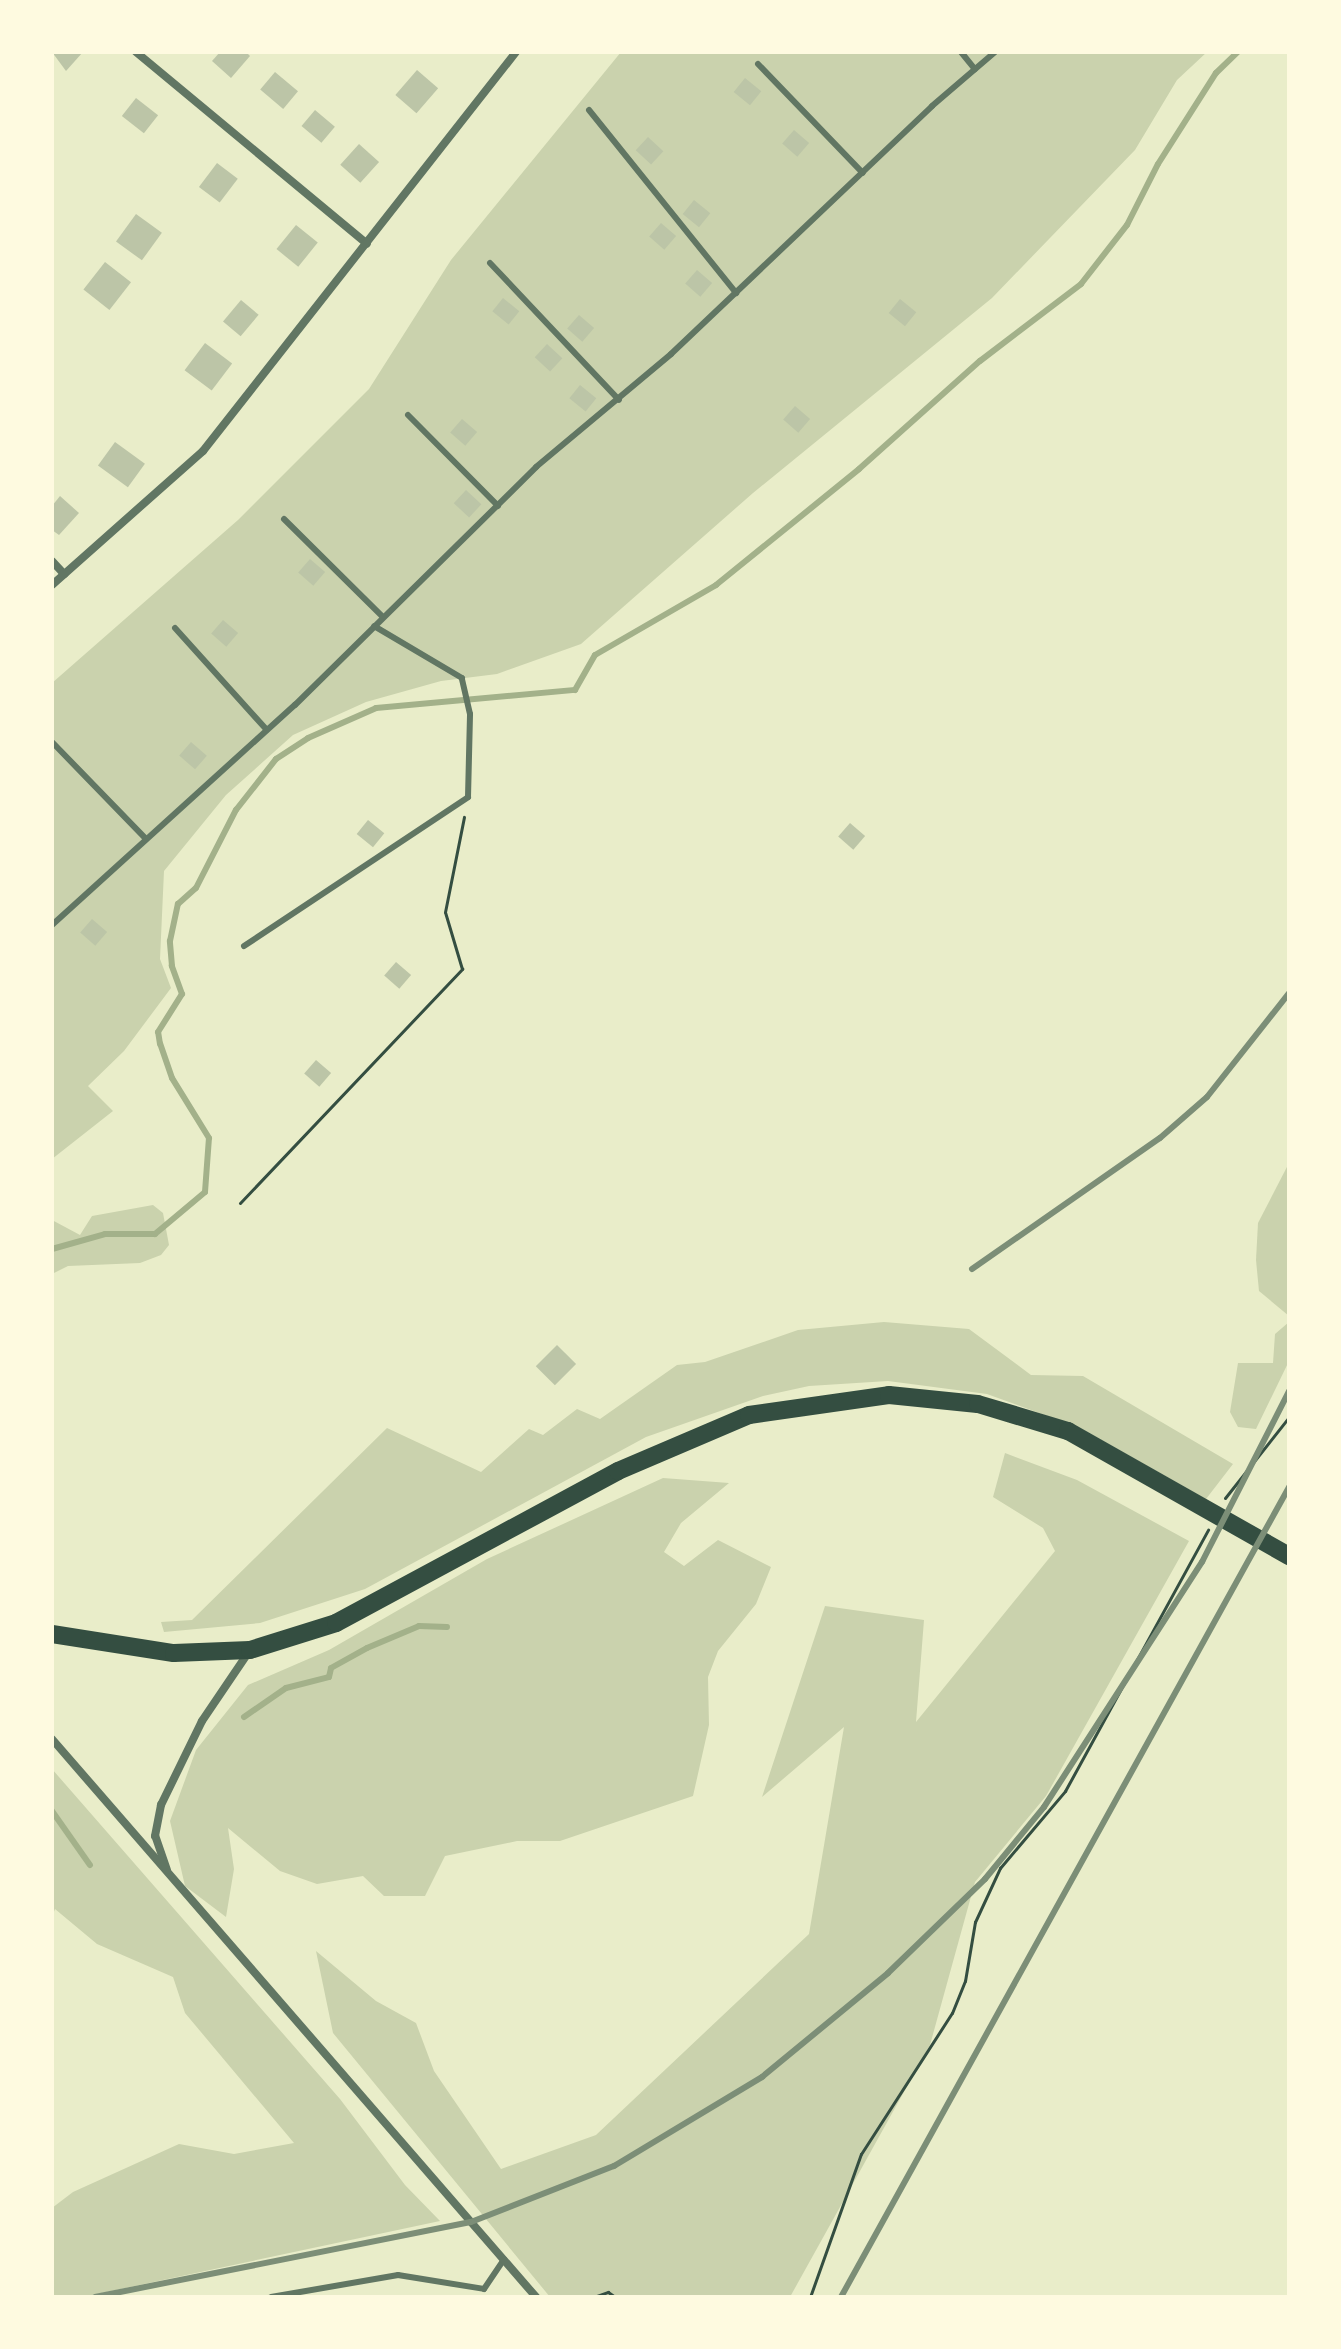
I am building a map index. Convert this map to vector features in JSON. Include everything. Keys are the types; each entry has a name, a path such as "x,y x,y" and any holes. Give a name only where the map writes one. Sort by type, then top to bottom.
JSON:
{"main road":[{"path":"52,1634 174,1653 250,1650 336,1623 618,1471 749,1415 889,1395 978,1404 1068,1431 1289,1556"}],"street":[{"path":"136,52 367,244"},
{"path":"52,585 203,451 516,52"},
{"path":"52,561 64,574"},
{"path":"169,1874 155,1836 161,1805 202,1721 250,1650"},
{"path":"52,1739 536,2297"}],"lane":[{"path":"961,52 975,69"},
{"path":"52,925 267,730 536,467 619,400 995,52"},
{"path":"758,64 863,173"},
{"path":"589,110 736,293"},
{"path":"490,263 619,400"},
{"path":"408,415 498,506"},
{"path":"284,519 383,617"},
{"path":"244,946 468,797 470,714 462,678 374,626"},
{"path":"175,628 267,730"},
{"path":"52,742 146,839"},
{"path":"271,2297 398,2275 484,2289 504,2259"}],"path":[{"path":"240,1203 462,969 445,912 468,797"},
{"path":"1218,1510 1233,1484 1289,1417"},
{"path":"810,2297 861,2154 952,2013 965,1981 975,1922 1000,1868 1065,1791 1211,1523"},
{"path":"594,2297 608,2292 615,2297"}],"green space":[{"path":"621,52 1207,52 1177,80 1135,150 992,298 753,493 581,644 497,674 441,681 366,702 293,735 226,795 164,871 160,959 171,988 124,1051 88,1086 113,1111 52,1159 52,683 238,520 369,389 451,260"},
{"path":"1289,1163 1289,1316 1259,1291 1256,1260 1258,1223"},
{"path":"153,1205 163,1213 169,1245 161,1255 140,1263 68,1266 52,1274 52,1220 80,1235 92,1216"},
{"path":"884,1322 969,1329 1031,1375 1083,1376 1233,1464 1206,1499 1080,1428 987,1394 888,1381 809,1386 763,1396 646,1437 365,1589 260,1623 164,1632 161,1622 192,1620 387,1428 481,1472 529,1429 543,1435 577,1409 600,1419 677,1365 705,1362 798,1330"},
{"path":"1289,1322 1289,1361 1256,1429 1238,1427 1230,1412 1238,1363 1273,1363 1275,1334"},
{"path":"1005,1453 1077,1480 1189,1541 1046,1796 975,1882 930,2045 790,2297 550,2297 333,2033 316,1951 376,2001 416,2023 434,2071 501,2169 596,2135 809,1934 844,1727 762,1797 825,1606 924,1620 916,1722 1055,1551 1043,1528 993,1497"},
{"path":"663,1478 729,1483 681,1523 664,1552 684,1566 718,1540 771,1567 756,1604 718,1651 708,1677 709,1725 693,1796 560,1841 517,1841 445,1856 425,1896 384,1896 363,1876 317,1884 280,1871 228,1828 234,1869 226,1917 185,1886 170,1821 196,1750 248,1685 329,1650 487,1559"},
{"path":"52,1769 340,2099 405,2185 440,2221 83,2297 52,2297 52,2208 73,2192 179,2144 234,2154 294,2143 185,2013 173,1977 97,1944 55,1909 52,1917"}],"building":[{"path":"52,52 83,52 66,71"},
{"path":"220,52 246,52 250,56 231,78 212,61"},
{"path":"417,70 438,88 416,113 395,95"},
{"path":"275,72 298,91 283,109 260,90"},
{"path":"745,78 761,91 750,105 734,92"},
{"path":"136,98 158,115 144,133 122,116"},
{"path":"315,110 335,127 321,143 302,126"},
{"path":"794,130 809,143 797,157 782,144"},
{"path":"648,137 663,151 651,164 636,150"},
{"path":"359,144 379,162 360,183 340,165"},
{"path":"217,163 238,179 220,203 199,187"},
{"path":"694,200 710,213 699,227 683,214"},
{"path":"136,214 162,233 142,260 116,242"},
{"path":"661,223 676,236 664,250 649,237"},
{"path":"296,225 318,243 298,267 276,249"},
{"path":"105,262 131,282 109,310 83,290"},
{"path":"697,270 712,283 700,297 685,284"},
{"path":"503,298 519,311 509,324 492,311"},
{"path":"900,299 916,312 905,326 889,313"},
{"path":"241,300 259,315 241,336 223,321"},
{"path":"579,315 594,328 582,342 567,329"},
{"path":"205,343 232,363 212,391 185,370"},
{"path":"547,344 562,358 550,371 535,357"},
{"path":"580,385 596,398 586,411 569,398"},
{"path":"795,406 810,419 798,433 783,420"},
{"path":"462,419 477,432 465,446 450,433"},
{"path":"115,442 145,464 128,487 98,465"},
{"path":"466,490 481,504 469,517 454,503"},
{"path":"60,496 79,513 59,535 52,530 52,506"},
{"path":"310,559 325,572 313,586 298,573"},
{"path":"223,620 238,633 226,647 211,634"},
{"path":"191,742 207,756 195,769 179,756"},
{"path":"368,820 384,833 373,847 357,834"},
{"path":"850,823 865,836 853,850 838,837"},
{"path":"92,919 107,932 95,946 80,933"},
{"path":"396,962 411,975 399,989 384,976"},
{"path":"316,1060 331,1073 319,1087 304,1074"},
{"path":"557,1345 576,1364 555,1385 536,1366"}],"waterway":[{"path":"52,1249 105,1234 155,1234 205,1192 209,1138 172,1078 158,1032 182,994 172,966 170,941 178,904 196,888 236,810 276,759 308,738 376,708 575,690 595,655 716,585 859,469 980,361 1081,284 1127,225 1158,164 1216,73 1238,52"},
{"path":"244,1717 286,1688 329,1677 331,1668 367,1648 419,1626 447,1627"},
{"path":"52,1811 90,1865"}],"railway":[{"path":"972,1269 1160,1138 1207,1097 1289,993"},
{"path":"95,2297 471,2222 614,2166 762,2077 888,1973 985,1879 1044,1807 1202,1562 1289,1391"},
{"path":"841,2297 1289,1487"}]}
